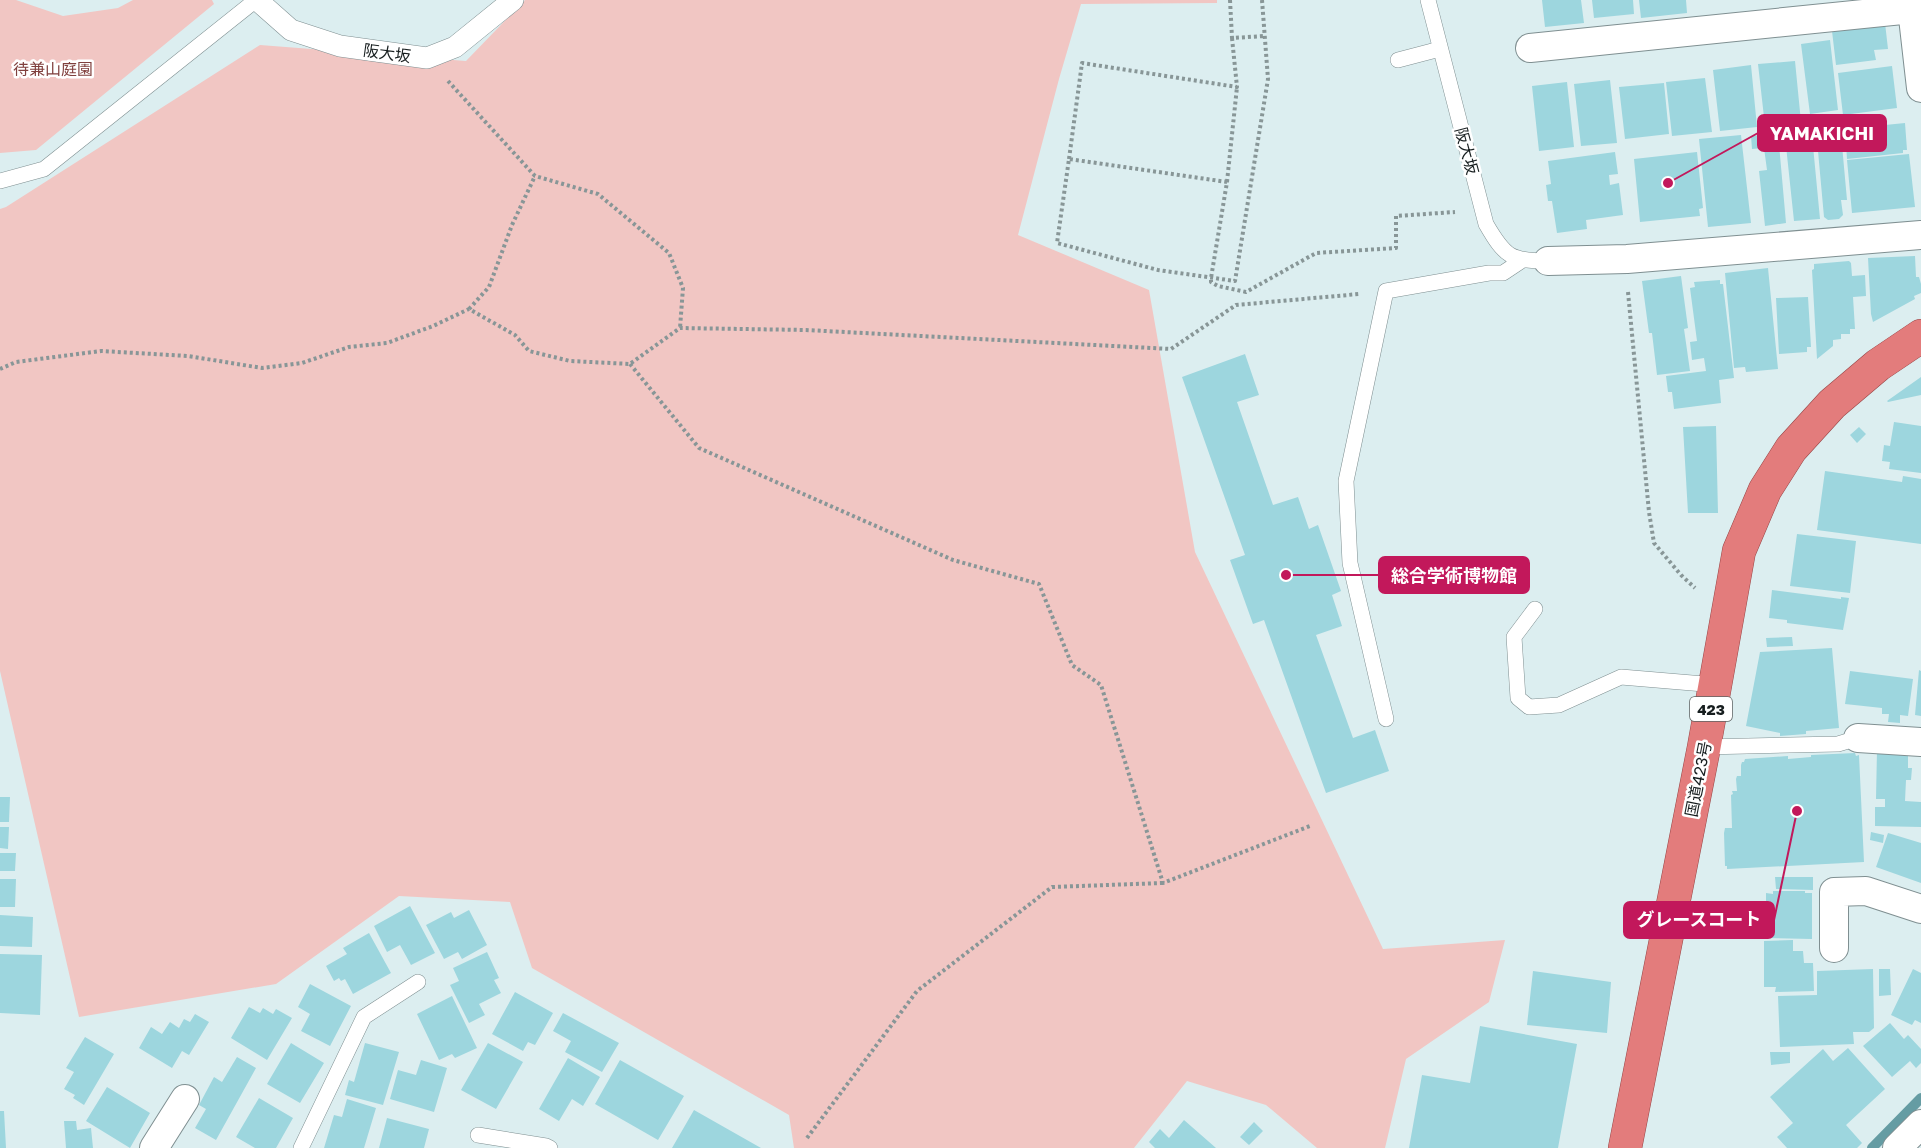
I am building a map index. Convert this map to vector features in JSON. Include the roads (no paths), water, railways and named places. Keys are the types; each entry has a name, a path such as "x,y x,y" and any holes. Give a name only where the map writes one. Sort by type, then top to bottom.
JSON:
{"highway":[{"name":"国道423号","path":"1625,1148 1716,685 1739,551 1765,490 1791,450 1832,404 1878,365 1921,336"}],"street":[{"name":"阪大坂","path":"256,0 291,30 340,46 427,58 455,47 513,0"},
{"path":"1530,48 1911,4 1921,88"},
{"path":"1535,261 1626,259 1921,235"},
{"path":"1858,738 1921,742"},
{"path":"1834,948 1834,892 1866,891 1921,909"},
{"path":"154,1148 185,1099"},
{"path":"1897,1148 1921,1124"}],"lane":[{"path":"0,180 44,169 256,0"},
{"name":"阪大坂","path":"1428,0 1486,224 1499,247 1535,261"},
{"path":"1398,60 1440,49"},
{"path":"1386,719 1350,563 1346,481 1386,291 1490,273 1503,273 1535,261"},
{"path":"1535,609 1514,637 1518,698 1529,707 1559,705 1621,677 1716,685"},
{"path":"1704,747 1838,744 1858,738"},
{"path":"301,1148 364,1017 418,982"},
{"path":"478,1135 550,1148"}],"waterway":[{"path":"1872,1148 1921,1098"}],"place":[{"name":"YAMAKICHI","path":"1668,183"},
{"name":"総合学術博物館","path":"1286,575"},
{"name":"グレースコート","path":"1797,811"}],"park label":[{"name":"待兼山庭園","path":"53,69"}]}
